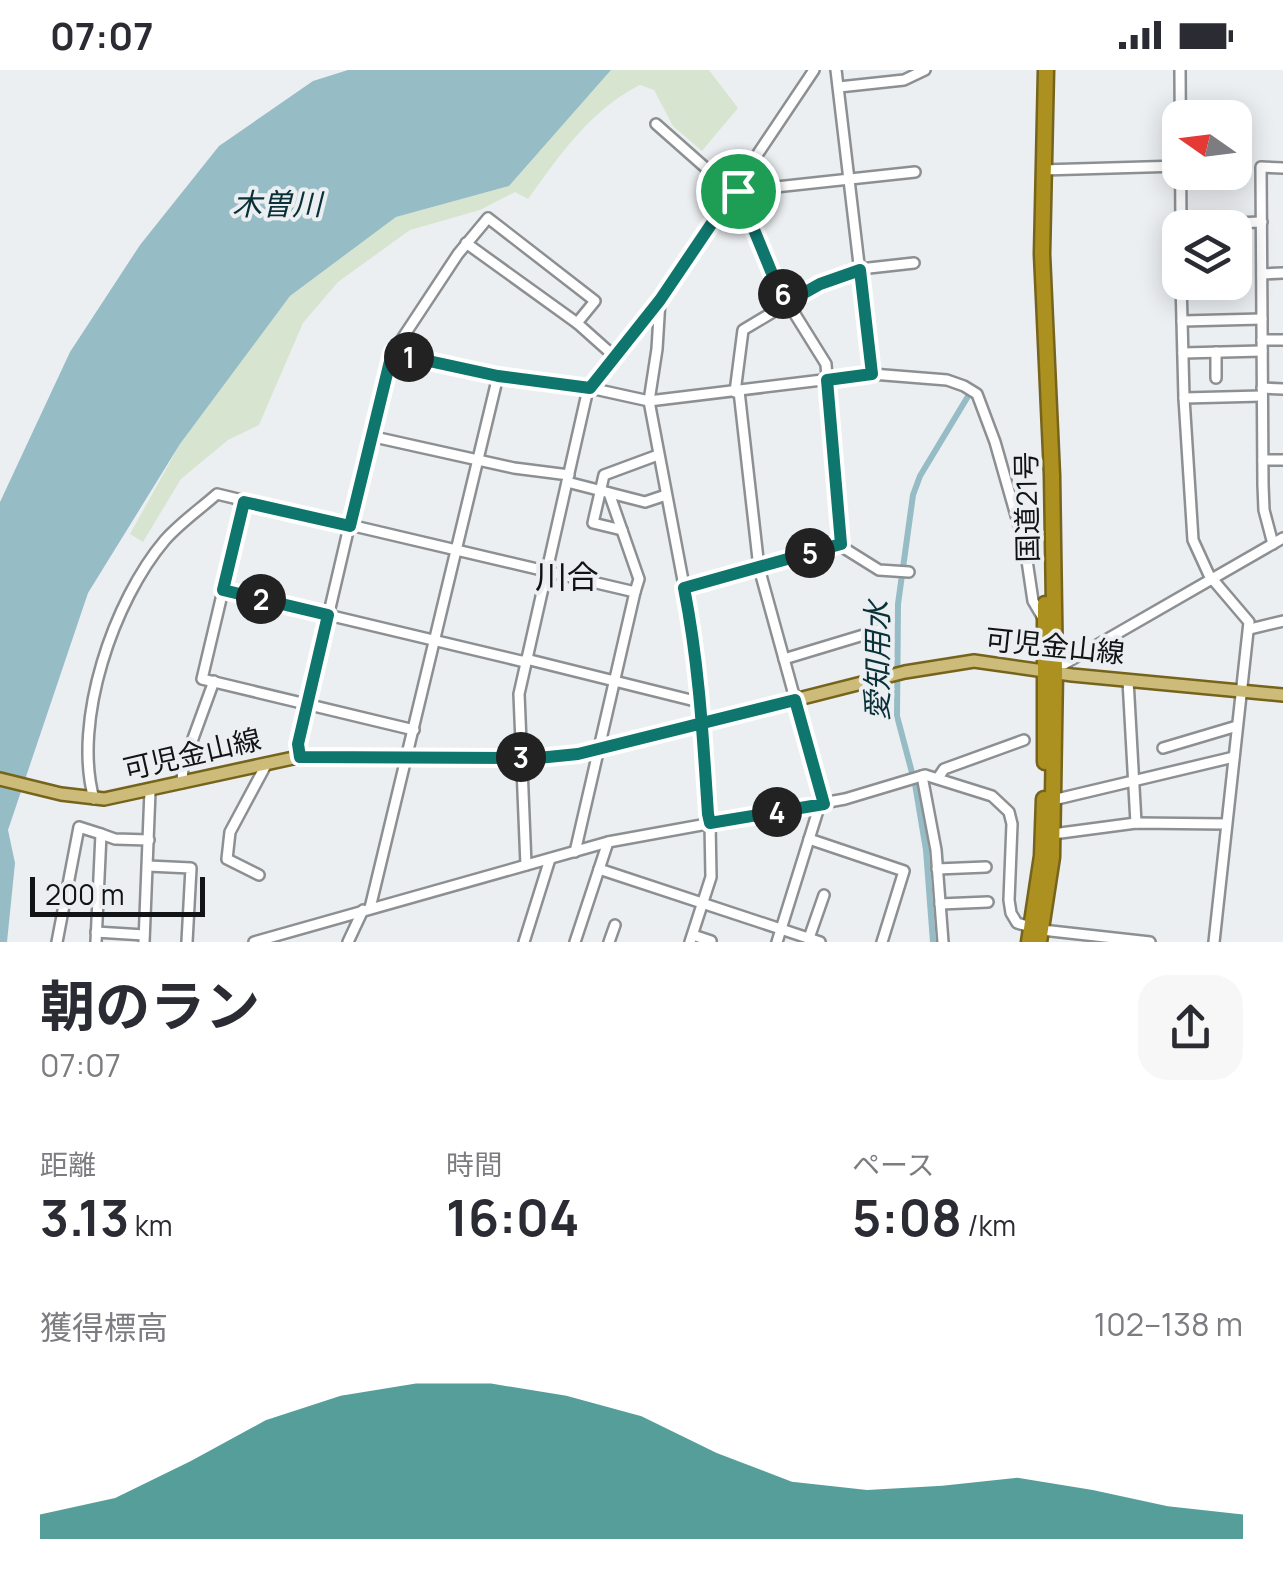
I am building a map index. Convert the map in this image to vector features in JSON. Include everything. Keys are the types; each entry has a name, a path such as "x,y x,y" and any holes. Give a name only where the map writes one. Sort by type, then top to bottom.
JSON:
{"highway":[{"name":"国道21号","path":"1036,936 1054,669 1045,620 1045,476 1035,254 1038,70"},
{"name":"国道21号","path":"1036,936 1053,834 1054,669 1042,170 1046,70"}],"main road":[{"name":"可児金山線","path":"0,779 94,799 150,791 300,757 558,757 905,672 974,661 1283,695"}],"street":[{"path":"526,865 519,694 589,388 660,300 814,70"},
{"path":"836,70 872,374"},
{"path":"838,88 925,70"},
{"path":"1180,70 1180,100"},
{"path":"656,124 735,190 778,288 823,357 839,545"},
{"path":"1042,170 1162,167"},
{"path":"1054,669 1278,541 1264,510 1261,167 1283,168"},
{"path":"735,190 915,172"},
{"path":"300,757 298,744 307,704 392,353 466,242 488,218 595,301 578,323"},
{"path":"1252,222 1262,222"},
{"path":"466,242 578,323 614,356"},
{"path":"777,942 822,804 760,568 737,391 743,330 820,284 860,270 914,263"},
{"path":"1262,274 1283,273"},
{"path":"660,300 649,401 684,588 700,702 710,823 711,877 691,938 711,941"},
{"path":"1181,300 1193,540 1212,579 1245,616 1250,630 1214,942"},
{"path":"1182,321 1262,319"},
{"path":"1262,340 1283,340"},
{"path":"1216,352 1216,378"},
{"path":"1183,353 1262,352"},
{"path":"392,353 498,376 589,388 649,401 872,374 947,380 978,394 1012,494 1033,600 1045,620"},
{"path":"348,942 367,909 408,756 498,376"},
{"path":"1184,398 1283,388"},
{"path":"370,436 568,478 646,502 666,494"},
{"path":"622,530 593,523 604,492 604,475 658,455"},
{"path":"1262,460 1283,460"},
{"path":"575,852 639,580 604,492"},
{"path":"94,799 89,782 94,695 110,639 133,588 168,537 217,494 635,592"},
{"path":"244,502 202,679 414,730"},
{"path":"684,588 839,545 879,570 909,572"},
{"path":"223,590 700,702"},
{"path":"1250,630 1283,620"},
{"path":"784,659 880,630"},
{"path":"1128,680 1136,823"},
{"path":"182,783 183,766 214,682"},
{"path":"1163,748 1237,726"},
{"path":"938,778 944,769 1024,740"},
{"path":"1053,800 1234,757"},
{"path":"259,874 227,860 227,842 268,762"},
{"path":"920,777 938,869 943,942"},
{"path":"254,942 608,842 822,804 920,777 938,778 992,796 1009,812 1009,908 1017,923 1036,936 1149,942"},
{"path":"101,834 96,937 144,938 150,791"},
{"path":"1053,834 1136,823 1226,824"},
{"path":"57,942 78,827 115,839 149,840"},
{"path":"809,839 904,871 882,942"},
{"path":"575,942 608,842"},
{"path":"524,942 550,859"},
{"path":"148,866 191,868 187,942"},
{"path":"938,869 986,867"},
{"path":"599,869 820,942"},
{"path":"809,938 824,895"},
{"path":"940,904 988,902"},
{"path":"609,942 615,925"}],"green space":[{"path":"611,70 709,70 738,108 702,151 673,126 654,90 640,85 591,121 528,199 515,192 480,210 410,230 338,282 303,323 259,425 228,440 181,479 143,542 130,534 180,444 290,296 396,217 509,186"}],"water":[{"name":"木曽川","path":"348,70 611,70 509,186 396,217 290,296 180,444 88,593 8,830 15,863 7,942 0,942 0,502 70,352 140,245 219,146 313,81"}],"waterway":[{"name":"愛知用水","path":"933,942 926,850 915,784 897,716 898,604 913,495 920,476 970,393"}],"district":[{"name":"川合","path":"567,577"}],"route":[{"path":"738,191 735,189 660,300 590,388 498,376 392,353 350,526 244,502 223,590 328,615 298,744 300,757 538,758 578,754 598,750 701,723 795,700 824,804 710,823 708,814 702,744 701,723 697,666 684,588 841,544 827,380 872,374 860,270 820,284 788,302 778,288 738,191"}]}
